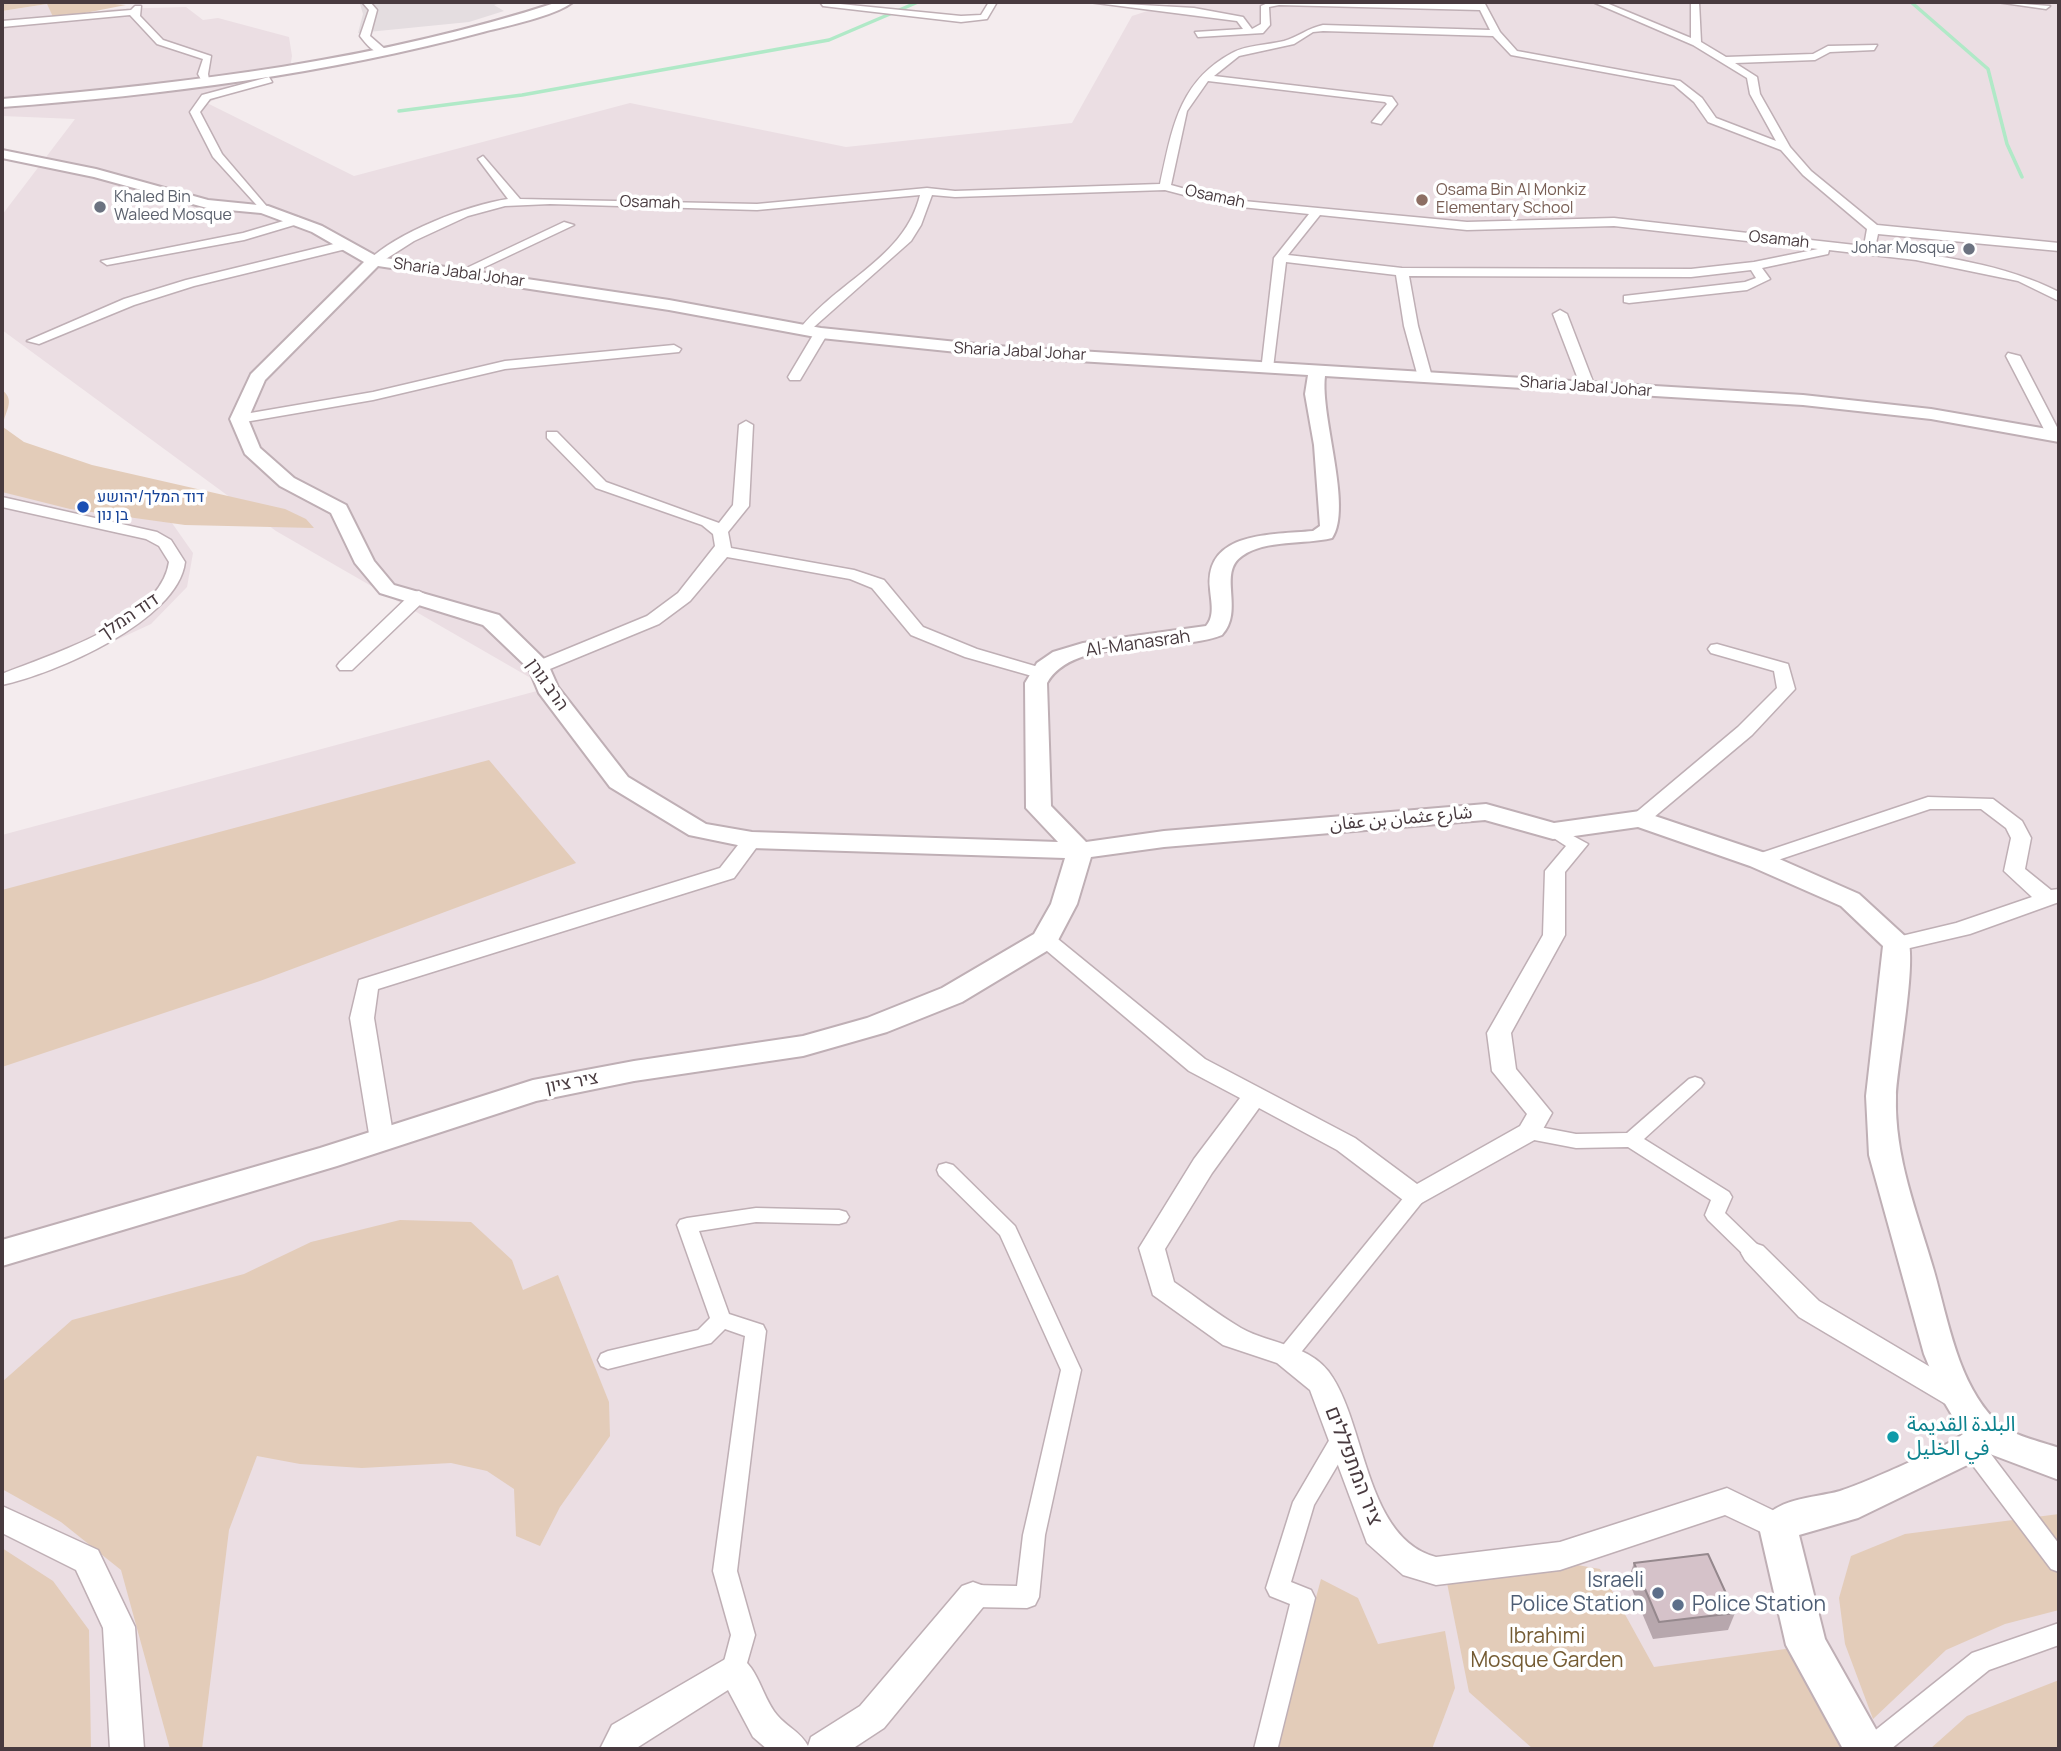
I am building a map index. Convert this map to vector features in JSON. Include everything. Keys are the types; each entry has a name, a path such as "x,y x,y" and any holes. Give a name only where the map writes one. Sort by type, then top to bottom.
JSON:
{"street":[{"path":"366,2 373,10 365,36 372,46 383,52"},
{"path":"2,103 207,83 383,52 482,29 568,2"},
{"path":"823,3 961,19 984,17 993,2"},
{"path":"1093,2 1194,10 1240,19 1251,33"},
{"path":"1198,34 1251,33 1265,27 1265,6 1275,2 1481,4 1496,33 1514,53 1677,83 1698,100 1712,120 1785,148"},
{"path":"1597,2 1696,43 1755,80 1755,94 1785,148 1807,173 1873,228 1883,232 2059,247"},
{"path":"1695,2 1696,43"},
{"path":"2001,2 2042,4 2059,9"},
{"path":"2,24 136,10 160,42 208,58 203,74 207,83"},
{"path":"1165,187 1182,111 1205,78 1236,54 1291,42 1316,29 1496,33"},
{"path":"1727,60 1815,57 1828,49 1874,47"},
{"path":"1205,78 1388,99 1392,104 1377,122"},
{"path":"263,209 217,155 195,112 206,97 269,80"},
{"name":"Sharia Jabal Johar","path":"2,154 96,173 207,204 263,209 317,229 342,246 374,261 464,272 813,332 921,346 1266,369 1317,369 1873,407 2057,436"},
{"path":"483,159 516,202"},
{"name":"Osamah","path":"374,261 410,238 464,214 516,202 757,207 927,191 955,194 1165,187 1222,202 1485,227 1614,222 1869,250 2030,271 2058,301"},
{"path":"795,377 813,332 843,292 901,248 923,215 927,191"},
{"path":"1266,369 1280,258 1317,211 1298,208"},
{"path":"107,261 244,236 297,221"},
{"path":"464,272 568,225"},
{"path":"1869,250 1873,228"},
{"path":"2030,244 2030,271"},
{"path":"34,341 130,302 190,283 342,246"},
{"path":"1280,258 1402,272 1691,273 1754,266 1843,247"},
{"path":"239,419 257,379 374,261"},
{"path":"1629,299 1747,286 1764,279 1754,266"},
{"path":"1402,272 1411,327 1425,377"},
{"path":"1560,314 1588,387"},
{"path":"239,419 373,396 505,365 674,349"},
{"path":"2013,356 2057,436"},
{"name":"Al-Manasrah","path":"1039,673 1051,662 1069,654 1123,643 1207,635 1220,624 1224,607 1221,568 1229,556 1262,541 1302,539 1325,534 1330,526 1323,445 1314,394 1317,369"},
{"name":"הרב גורן","path":"239,419 252,450 286,482 339,509 365,563 387,589 419,596 491,620 539,667 547,688 619,782 698,830 752,840 1080,851"},
{"path":"720,531 741,506 746,425"},
{"path":"539,667 653,620 684,597 723,551 724,541 720,531 708,522 601,485 552,436"},
{"name":"דוד המלך","path":"2,502 151,536 165,543 177,562 171,586 160,600 125,625 2,680"},
{"path":"723,551 878,584 917,631 971,653 1039,673 1040,808 1080,851 1064,904 1045,940 1197,1065 1346,1144 1416,1196"},
{"path":"346,666 419,596"},
{"path":"1640,819 1745,731 1786,690 1782,668 1717,649"},
{"path":"1759,860 1928,803 1986,803 2015,825 2021,838 2014,871 2053,896"},
{"name":"شارع عثمان بن عفان","path":"1080,851 1164,839 1486,812 1553,831 1640,819 1759,860 1850,900 1897,944"},
{"path":"1287,1355 1416,1196 1529,1132 1540,1113 1504,1071 1499,1033 1555,935 1555,871 1578,844 1553,831"},
{"path":"382,1140 362,1018 367,985 727,873 752,840"},
{"path":"2053,896 1962,929 1897,944 1882,1071 1883,1148 1896,1207 1937,1341 1979,1441 2059,1562"},
{"name":"ציר ציון","path":"2,1253 382,1140 533,1091 634,1071 803,1046 877,1025 952,995 1045,940"},
{"path":"1632,1140 1695,1083"},
{"name":"ציר המתפללים","path":"1254,1097 1203,1166 1152,1248 1162,1287 1233,1337 1287,1355 1322,1383 1378,1533 1414,1564 1436,1571 1560,1556 1727,1501 1778,1527"},
{"path":"1529,1132 1576,1141 1632,1140 1722,1197 1715,1215 1808,1309 1960,1399"},
{"path":"822,1749 872,1717 973,1596 1027,1597 1034,1535 1070,1370 1008,1231 946,1170"},
{"path":"721,1320 687,1225 756,1215 839,1217"},
{"path":"608,1360 704,1337 721,1320"},
{"path":"721,1320 756,1331 725,1571 743,1635 734,1670 765,1726 792,1749"},
{"path":"1266,1747 1303,1598 1278,1588 1304,1502 1342,1439"},
{"path":"1866,1749 1806,1645 1778,1527 1798,1516 1844,1507 1979,1441 2059,1464"},
{"path":"2,1519 87,1560 118,1627 127,1749"},
{"path":"1872,1749 1981,1661 2059,1634"},
{"path":"617,1749 624,1737 734,1670"}],"shaded area":[{"path":"356,2 506,2 494,5 504,11 469,22 358,33 363,14 360,4"},
{"path":"1175,2 2059,2 2059,1749 2,1749 2,835 548,688 276,531 2,330 2,215 75,119 2,116 2,11 47,4 55,19 112,9 186,7 203,20 218,18 289,37 292,56 290,68 207,103 354,176 630,103 846,147 1072,123 1132,16"},
{"path":"2,487 172,523 193,553 187,587 151,624 67,663 2,687"}],"green space":[{"path":"2,2 92,2 126,5 54,19 47,4 2,11"},
{"path":"2,390 9,403 3,427 24,442 92,465 285,509 306,519 314,528 185,525 70,509 2,492"},
{"path":"489,760 576,863 260,981 2,1067 2,890"},
{"path":"400,1220 471,1222 512,1260 523,1290 558,1275 609,1402 610,1436 560,1507 540,1546 516,1536 514,1489 487,1471 451,1463 362,1468 300,1464 257,1456 229,1530 202,1749 170,1749 121,1570 61,1522 2,1489 2,1382 72,1320 244,1274 311,1242"},
{"path":"2059,1514 2059,1610 2005,1624 1946,1650 1873,1719 1845,1644 1839,1598 1851,1556 1905,1534"},
{"path":"2,1548 53,1581 89,1630 91,1749 2,1749"},
{"name":"Ibrahimi Mosque Garden","path":"1566,1563 1600,1569 1654,1667 1800,1647 1856,1749 1533,1749 1469,1692 1445,1573"},
{"path":"1321,1579 1358,1598 1378,1644 1445,1631 1455,1688 1432,1749 1275,1749"},
{"path":"2059,1680 2059,1749 1930,1749 1967,1716"}],"building":[{"name":"Police Station","path":"1708,1554 1735,1613 1659,1622 1634,1563"}],"waterway":[{"path":"399,111 522,95 829,40 918,2"},
{"path":"1911,2 1988,69 2007,144 2022,177"}],"place":[{"name":"Osama Bin Al Monkiz Elementary School","path":"1422,200"},
{"name":"Khaled Bin Waleed Mosque","path":"100,207"},
{"name":"Johar Mosque","path":"1969,249"},
{"name":"דוד המלך/יהושע בן נון","path":"83,507"},
{"name":"البلدة القديمة في الخليل","path":"1893,1437"},
{"name":"Israeli Police Station","path":"1658,1593"},
{"name":"Police Station","path":"1678,1605"}]}
